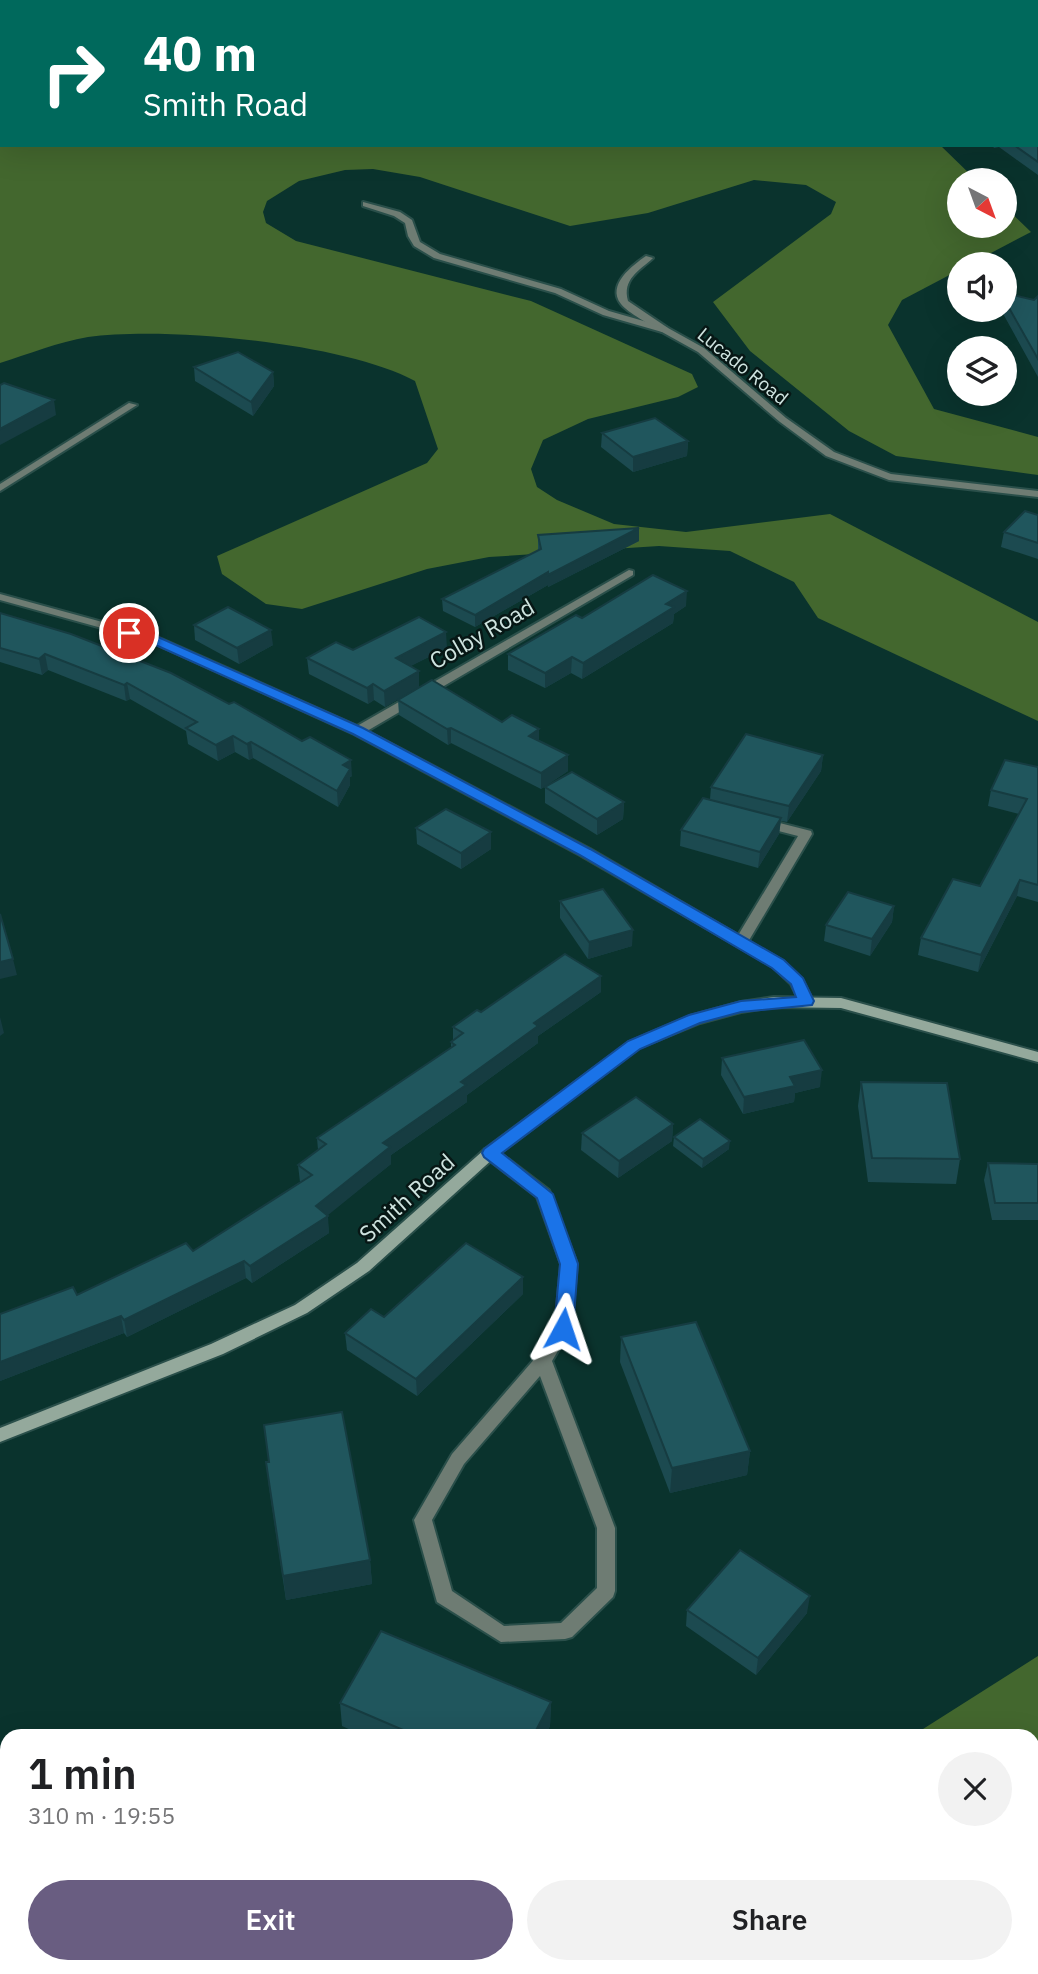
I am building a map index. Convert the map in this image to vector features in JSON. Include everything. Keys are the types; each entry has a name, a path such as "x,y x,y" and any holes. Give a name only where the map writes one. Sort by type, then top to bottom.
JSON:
{"street":[{"name":"Lucado Road","path":"366,204 397,214 409,222 412,239 421,248 437,256 558,290 607,313 665,330 701,350 782,420 830,454 889,477 1038,494"},
{"path":"649,258 629,272 621,291 624,302 665,330"},
{"path":"0,488 132,405"},
{"name":"Colby Road","path":"358,731 629,573"},
{"path":"0,597 153,639 358,731 585,852 778,964 797,982 806,1001"},
{"path":"741,942 806,834 745,818"},
{"name":"Smith Road","path":"0,1435 217,1349 300,1309 363,1268 490,1153 634,1045 695,1019 741,1007 806,1001 841,1003 875,1010 1038,1057"},
{"path":"490,1153 544,1194 569,1264 563,1329 543,1362 458,1459 423,1520 444,1595 501,1634 565,1631 606,1591 606,1528 543,1362"}],"green space":[{"path":"0,147 942,147 964,168 947,168 947,238 1017,238 1017,219 1031,232 993,252 947,252 947,276 902,300 888,325 934,409 1038,437 1038,475 896,456 849,431 750,351 713,302 831,214 836,202 806,185 754,180 648,213 570,226 420,177 373,169 345,170 299,181 267,201 263,212 266,223 296,241 531,301 692,374 698,387 678,397 588,419 543,440 531,469 537,487 557,500 614,524 686,532 830,514 1038,622 1038,721 818,618 794,582 730,551 659,546 489,557 427,569 302,609 266,604 222,574 217,556 427,463 438,449 415,381 384,368 302,347 208,336 122,334 88,337 0,363"},
{"path":"1038,1656 1038,1729 923,1729"}],"building":[{"path":"1017,147 1038,147 1038,162"},
{"path":"1017,296 1034,300 1038,296 1038,359 1017,322"},
{"path":"238,352 273,372 251,402 194,367"},
{"path":"4,383 54,400 0,429 0,385"},
{"path":"655,418 688,441 633,457 602,433"},
{"path":"1025,511 1038,515 1038,543 1004,532"},
{"path":"639,528 548,575 548,572 475,615 442,599 541,549 538,535"},
{"path":"653,575 687,591 666,604 674,607 583,663 572,657 545,673 508,654 576,615 582,618"},
{"path":"228,607 271,630 237,648 194,625"},
{"path":"0,613 71,634 171,673 229,704 234,702 302,741 310,737 351,760 343,765 350,769 337,791 251,742 247,744 233,736 216,745 186,728 197,722 127,683 124,685 45,654 39,659 0,648"},
{"path":"419,617 446,632 396,658 419,671 384,691 373,684 367,688 307,658 336,642 353,650"},
{"path":"432,680 502,722 512,715 539,729 529,736 568,755 541,773 451,728 447,729 398,700"},
{"path":"746,734 823,755 789,806 711,787"},
{"path":"1005,760 1038,767 1038,885 1020,880 981,955 921,938 953,879 980,886 1027,799 991,790"},
{"path":"572,772 624,802 597,819 545,787"},
{"path":"703,798 781,818 760,852 681,830"},
{"path":"446,809 491,832 461,853 416,828"},
{"path":"603,889 633,930 589,942 560,901"},
{"path":"848,892 894,906 872,939 826,925"},
{"path":"0,914 13,959 0,962"},
{"path":"565,954 601,976 534,1023 538,1026 461,1082 466,1085 383,1143 390,1147 316,1206 328,1216 250,1266 244,1261 124,1320 121,1316 0,1362 0,1314 73,1287 77,1295 186,1243 193,1251 312,1175 298,1165 326,1144 317,1138 455,1045 451,1042 463,1033 453,1027 477,1010 481,1012"},
{"path":"804,1040 822,1070 790,1077 795,1086 744,1097 722,1058"},
{"path":"861,1082 947,1083 960,1159 872,1158"},
{"path":"636,1097 673,1124 619,1161 582,1133"},
{"path":"700,1119 730,1141 703,1159 674,1137"},
{"path":"988,1163 1038,1164 1038,1203 995,1203"},
{"path":"466,1243 523,1277 416,1379 345,1333 371,1309 384,1317"},
{"path":"696,1322 750,1451 672,1468 621,1337"},
{"path":"342,1412 370,1560 283,1576 266,1462 269,1462 264,1425"},
{"path":"740,1550 810,1596 758,1658 687,1610"},
{"path":"381,1631 551,1702 537,1729 401,1729 340,1703"}],"route":[{"path":"129,633 153,639 358,731 585,852 778,964 797,982 806,1001 741,1007 695,1019 634,1045 490,1153 544,1194 569,1264 563,1329"}]}
